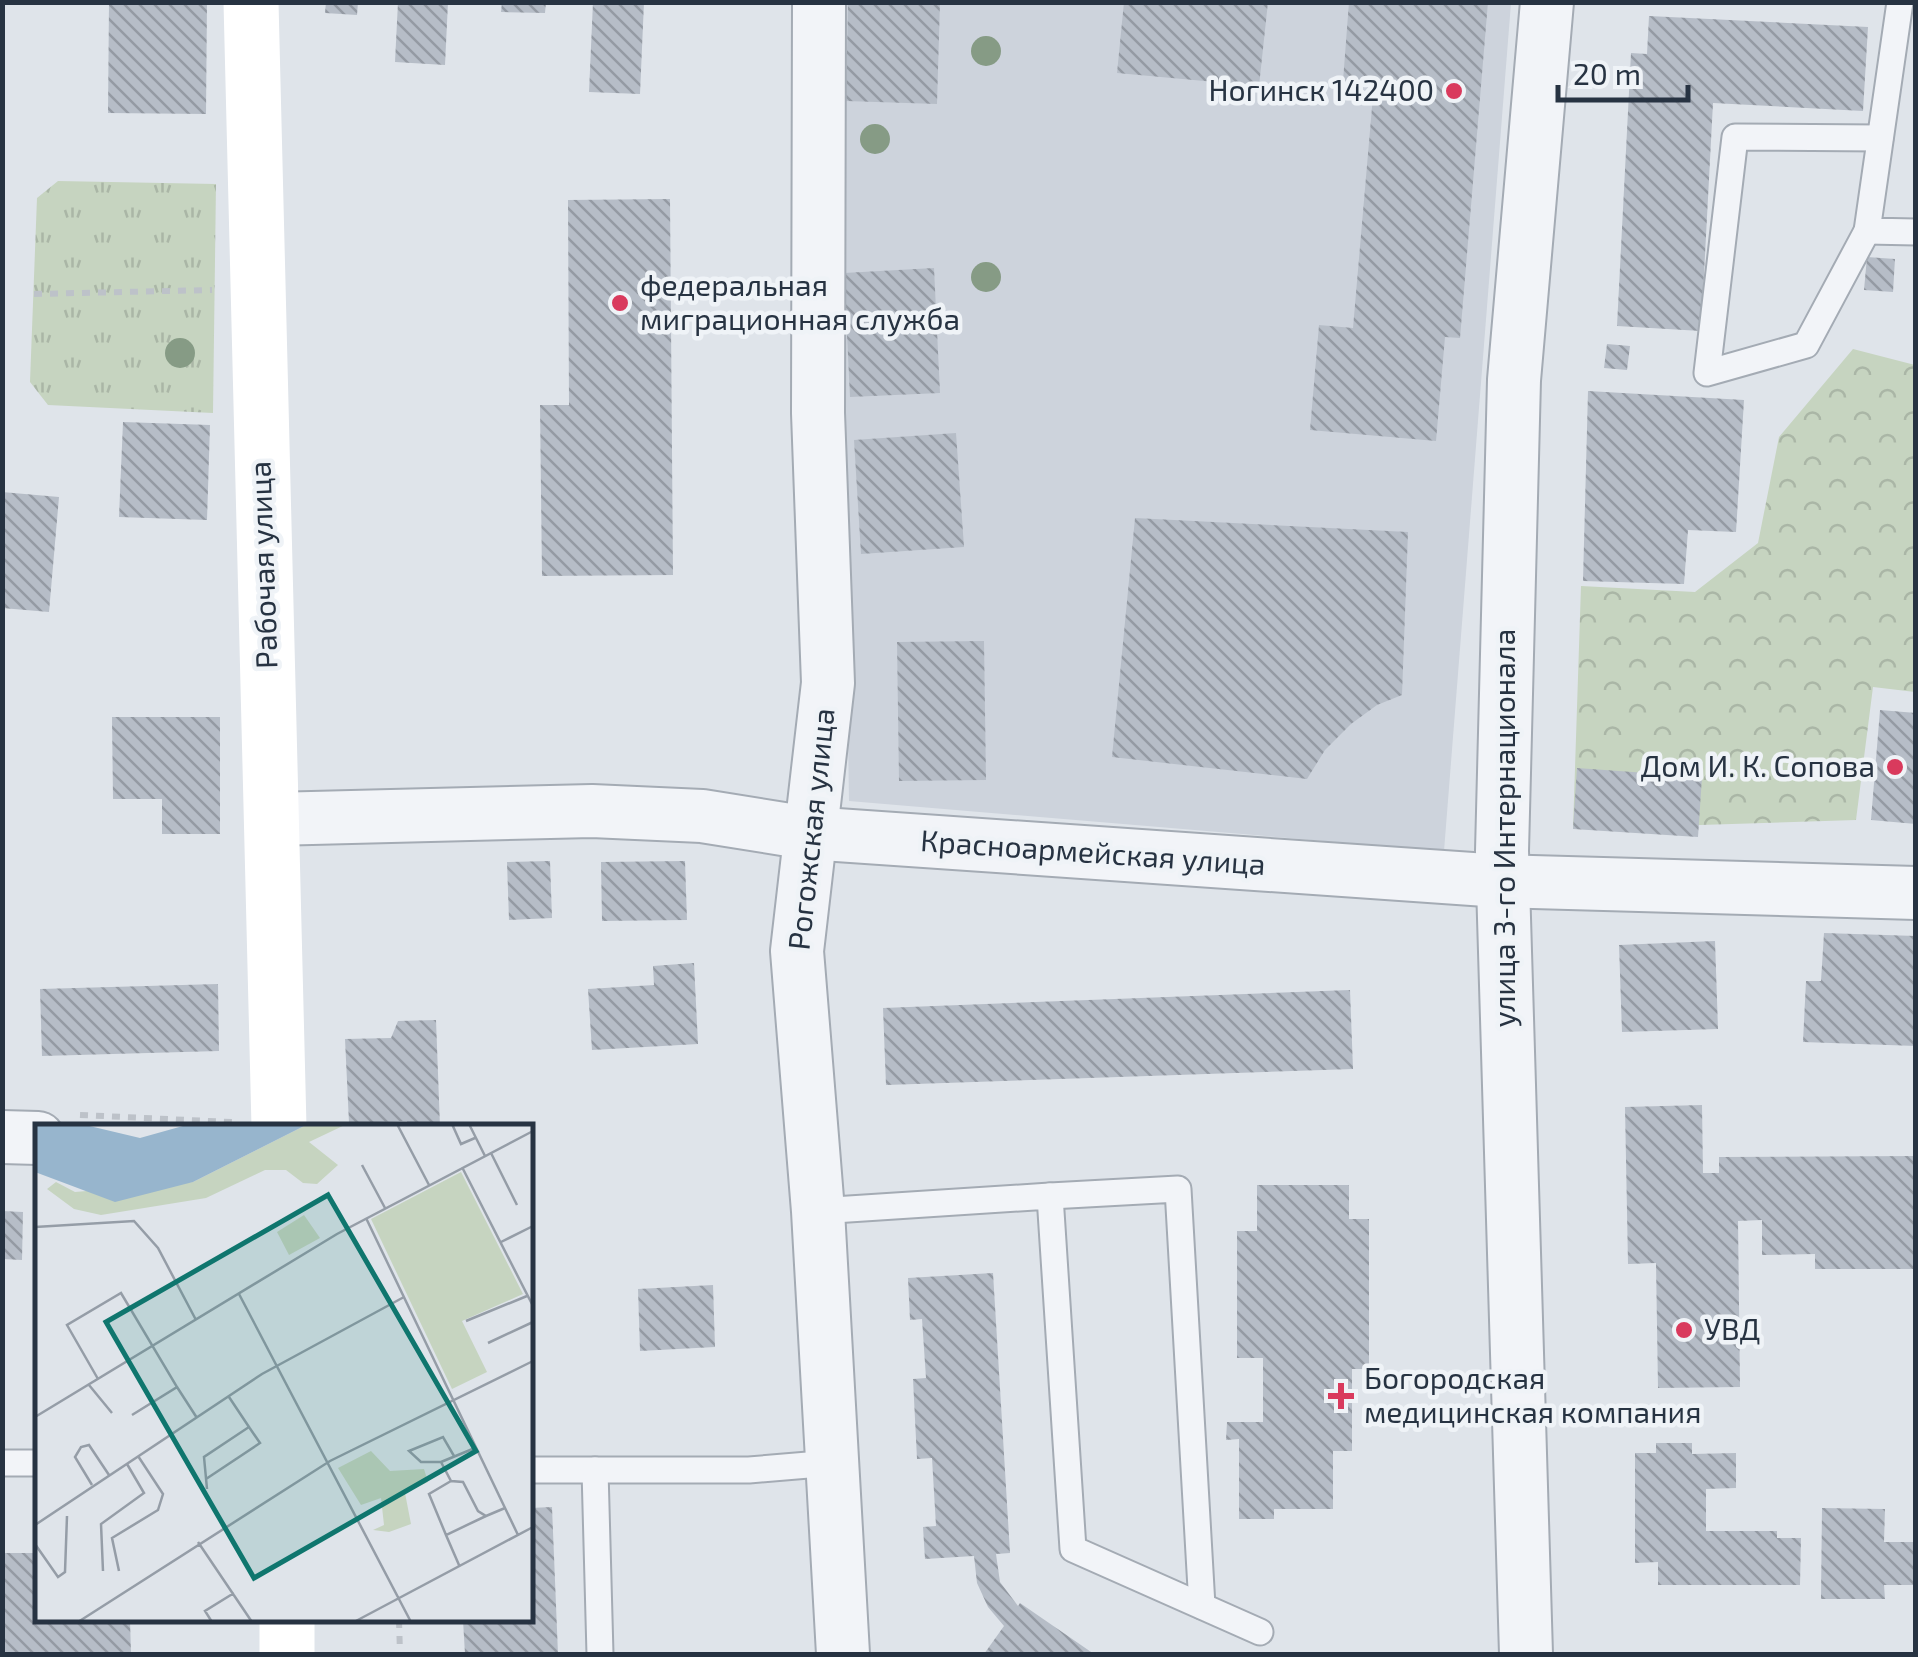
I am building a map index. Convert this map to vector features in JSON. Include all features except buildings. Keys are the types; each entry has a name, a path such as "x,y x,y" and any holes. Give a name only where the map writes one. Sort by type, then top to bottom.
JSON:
{"main road":[{"name":"Рабочая улица","path":"251,2 272,818 257,1124"},
{"path":"287,1622 288,1654"}],"street":[{"name":"Рогожская улица","path":"819,2 818,413 828,683 797,951 818,1210 842,1654"},
{"name":"улица 3-го Интернационала","path":"1526,1654 1502,882 1514,380 1547,2"},
{"name":"Красноармейская улица","path":"272,818 592,811 702,816 808,833 1502,882 1916,893"},
{"path":"2,1136 35,1129"}],"lane":[{"path":"1880,138 1736,137 1707,374 1806,345 1867,231 1900,2"},
{"path":"1867,231 1916,232"},
{"path":"818,1210 1178,1188 1202,1606"},
{"path":"1050,1196 1073,1548 1260,1632"},
{"path":"2,1464 35,1463"},
{"path":"532,1470 748,1470 832,1463"},
{"path":"595,1470 600,1654"}],"path":[{"path":"34,294 222,290"},
{"path":"398,1622 400,1654"}],"shaded area":[{"path":"837,3 1511,3 1444,851 849,801"}],"green space":[{"path":"58,181 216,184 213,413 48,405 30,382 37,198"},
{"path":"1853,349 1915,365 1915,692 1873,687 1856,820 1573,829 1581,586 1695,592 1758,543 1779,437"}],"place":[{"name":"Ногинск 142400","path":"1454,91"},
{"name":"федеральная миграционная служба","path":"620,303"},
{"name":"Дом И. К. Сопова","path":"1895,767"},
{"name":"УВД","path":"1684,1330"},
{"name":"Богородская медицинская компания","path":"1341,1396"}]}
